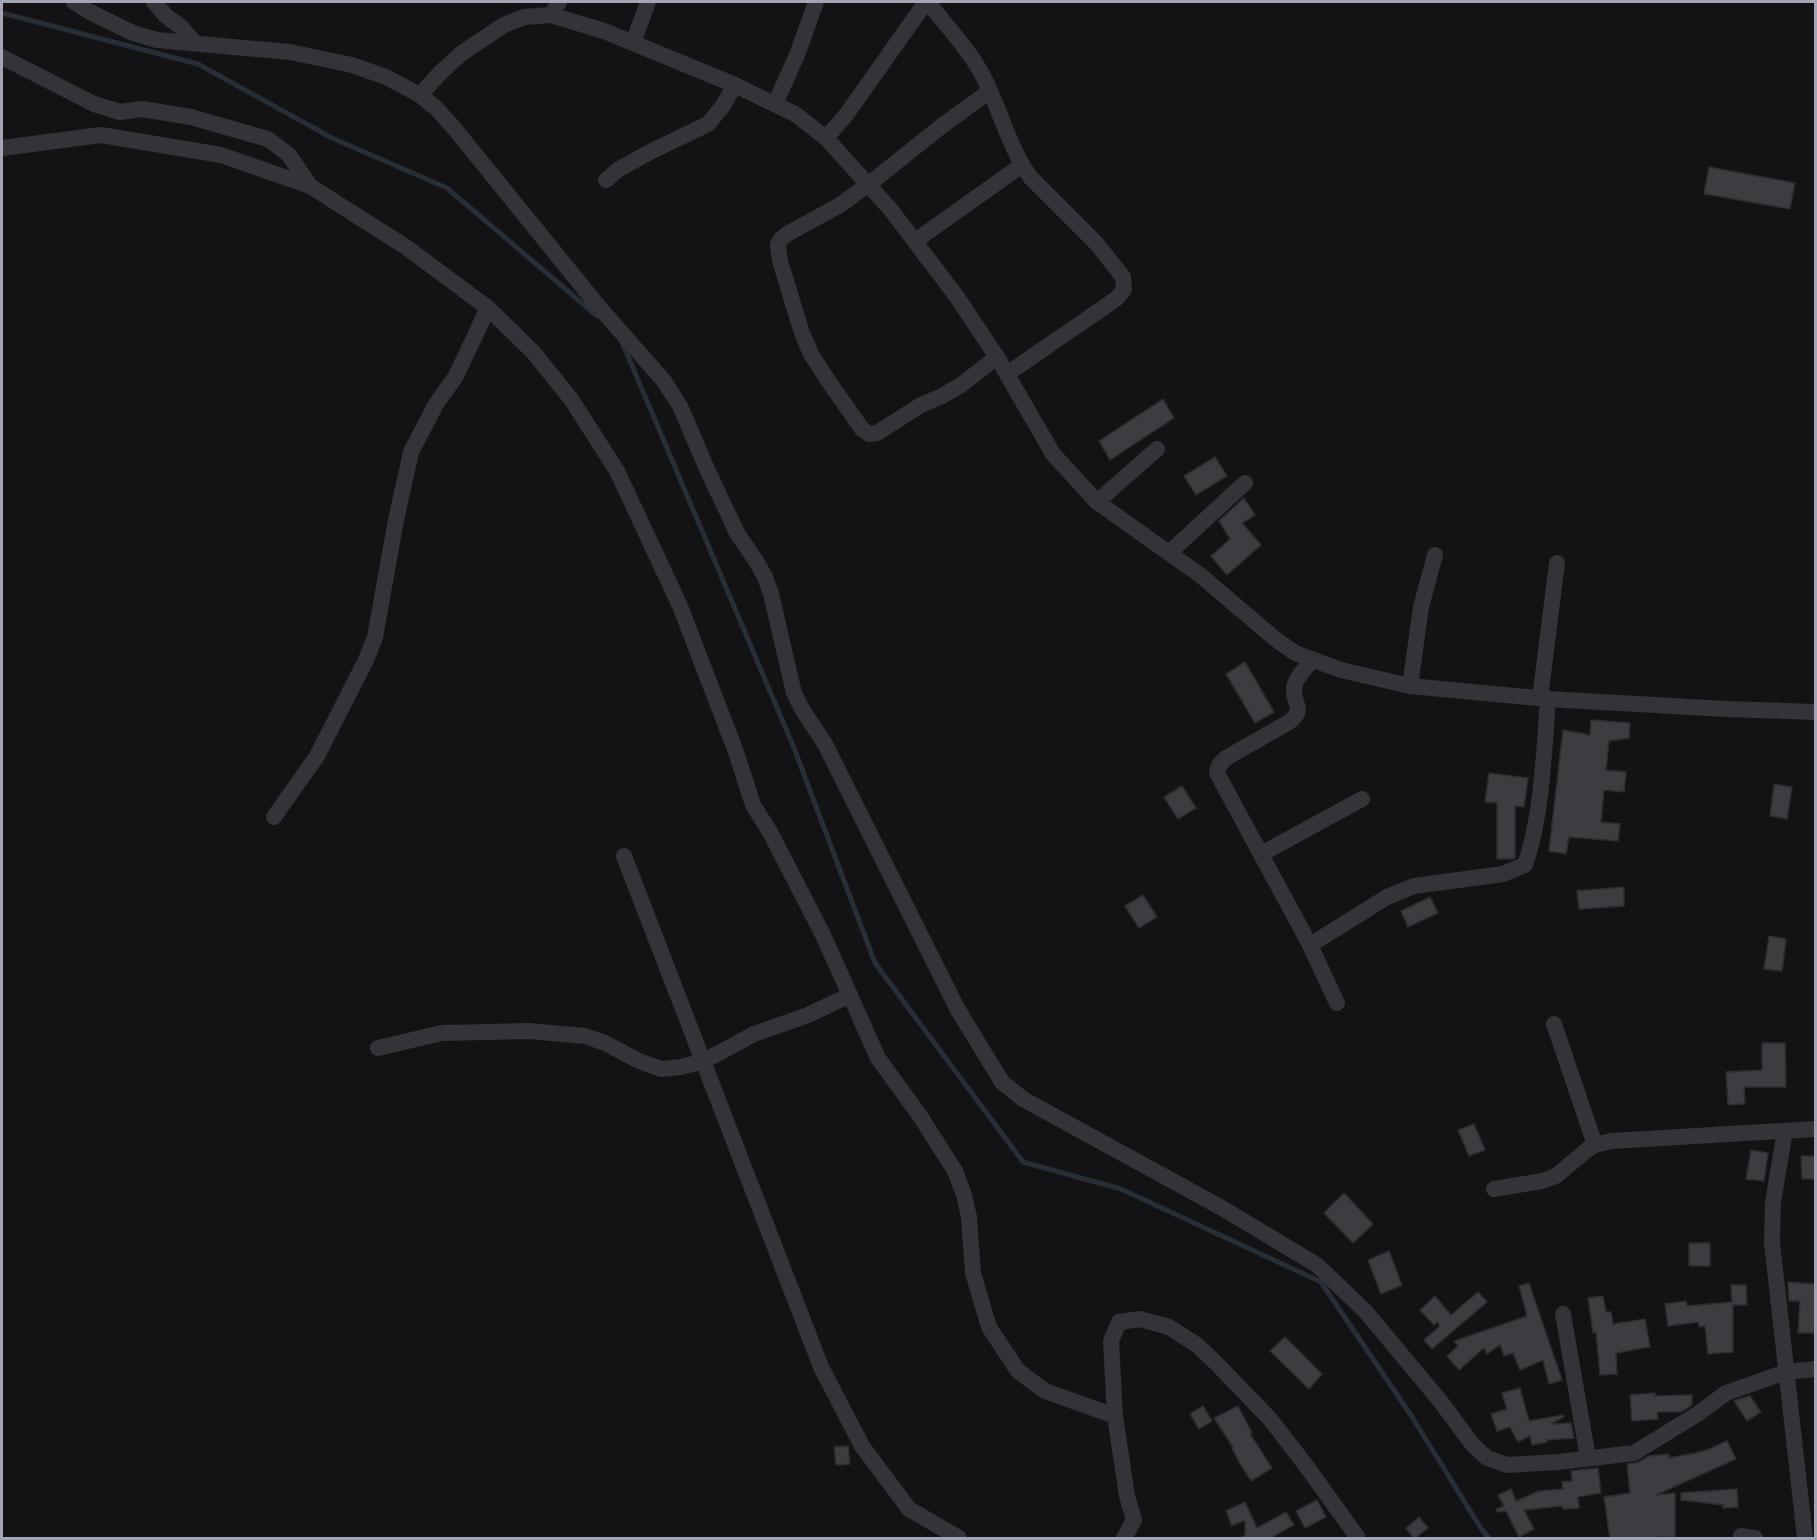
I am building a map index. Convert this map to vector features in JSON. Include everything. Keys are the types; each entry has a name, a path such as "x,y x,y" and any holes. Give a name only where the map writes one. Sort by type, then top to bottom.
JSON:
{"street":[{"path":"74,2 133,33 157,40 290,52 352,64 386,77 420,95 454,128 599,307 664,381 680,406 706,470 737,533 765,577 794,693 825,744 958,1010 1002,1082 1023,1099 1222,1208 1317,1265 1366,1312 1441,1401 1472,1444 1487,1458 1507,1465 1634,1453 1699,1413 1726,1393 1786,1372 1815,1369"},
{"path":"154,2 195,43"},
{"path":"633,43 648,2"},
{"path":"775,104 797,55 816,2"},
{"path":"826,138 846,115 927,2 968,52 983,75 1022,165 1030,177 1096,243 1123,277 1124,290 1116,299 1006,374"},
{"path":"420,95 462,53 504,25 555,8 604,31 735,85 795,114 826,138 869,184 915,241 957,297 997,357 1053,454 1097,502 1200,575 1295,653 1341,670 1410,686 1544,698 1726,710 1815,712"},
{"path":"2,57 94,104 120,112 142,109 191,117 268,139 289,155 310,186"},
{"path":"606,180 619,169 708,124 722,107 735,85"},
{"path":"990,91 943,124 869,184 840,205 787,234 778,245 780,261 802,333 811,354 862,429 869,434 877,434 921,405 942,396 997,357"},
{"path":"2,148 101,135 221,155 310,186 406,247 488,308 533,352 571,399 617,471 680,606 736,752 753,805 770,832 818,924 878,1058 920,1116 958,1179 969,1217 973,1273 989,1327 1018,1371 1045,1391 1115,1416"},
{"path":"915,241 1022,165"},
{"path":"274,817 317,756 366,660 375,637 411,452 436,404 456,376 488,308"},
{"path":"1097,502 1157,449"},
{"path":"1169,553 1245,483"},
{"path":"1410,686 1421,607 1435,555"},
{"path":"1310,945 1388,897 1414,886 1503,874 1525,865 1532,845 1543,765 1544,698 1557,563"},
{"path":"1312,660 1294,686 1298,715 1226,758 1219,765 1217,773 1310,945 1337,1003"},
{"path":"1261,854 1362,799"},
{"path":"624,856 821,1367 861,1446 909,1509 959,1539"},
{"path":"378,1048 442,1033 529,1031 585,1036 661,1069 681,1067 704,1061 754,1034 808,1015 850,995"},
{"path":"1554,1024 1595,1145"},
{"path":"1494,1189 1542,1181 1556,1176 1595,1145 1611,1141 1815,1129"},
{"path":"1785,1131 1773,1202 1772,1243 1805,1539"},
{"path":"1563,1314 1588,1458"},
{"path":"1124,1539 1134,1520 1127,1496 1115,1416 1111,1341 1119,1322 1140,1318 1169,1327 1197,1345 1215,1362 1270,1419 1358,1539"}],"building":[{"path":"1709,167 1795,183 1790,209 1704,194"},
{"path":"1163,399 1174,418 1110,460 1099,441"},
{"path":"1215,457 1227,476 1196,495 1184,476"},
{"path":"1244,498 1255,515 1242,523 1261,545 1227,575 1211,556 1230,539 1219,521"},
{"path":"1245,662 1274,712 1255,723 1226,674"},
{"path":"1591,720 1630,723 1629,738 1609,741 1606,770 1626,772 1624,792 1604,790 1601,822 1620,824 1618,841 1569,837 1566,854 1549,851 1563,730 1590,735"},
{"path":"1489,773 1528,778 1524,807 1515,806 1515,858 1512,859 1497,859 1497,803 1485,802"},
{"path":"1774,784 1792,787 1787,819 1770,816"},
{"path":"1182,786 1196,808 1178,819 1164,797"},
{"path":"1624,887 1624,906 1579,909 1577,891"},
{"path":"1143,895 1157,917 1139,928 1125,906"},
{"path":"1430,897 1438,913 1408,927 1401,911"},
{"path":"1769,936 1786,939 1782,971 1764,969"},
{"path":"1762,1043 1785,1043 1786,1087 1744,1087 1745,1104 1728,1105 1726,1072 1762,1070"},
{"path":"1474,1124 1485,1150 1469,1156 1458,1130"},
{"path":"1751,1150 1768,1153 1764,1181 1746,1179"},
{"path":"1801,1156 1815,1156 1815,1179 1802,1179"},
{"path":"1344,1193 1373,1224 1353,1243 1324,1213"},
{"path":"1689,1243 1710,1243 1710,1266 1689,1266"},
{"path":"1389,1251 1402,1285 1381,1294 1368,1260"},
{"path":"1788,1282 1815,1284 1815,1333 1798,1333 1800,1301 1789,1301"},
{"path":"1529,1283 1562,1380 1549,1384 1543,1360 1520,1370 1513,1353 1504,1356 1500,1345 1487,1354 1484,1348 1459,1370 1447,1356 1458,1346 1454,1341 1527,1316 1519,1286"},
{"path":"1731,1285 1746,1285 1747,1305 1733,1305 1733,1352 1708,1354 1705,1326 1699,1327 1698,1322 1668,1326 1665,1304 1686,1301 1687,1306 1732,1302"},
{"path":"1478,1292 1487,1302 1432,1349 1424,1340 1440,1326 1437,1322 1434,1325 1420,1310 1435,1296 1451,1315"},
{"path":"1603,1296 1606,1312 1611,1312 1613,1324 1645,1319 1650,1347 1616,1353 1617,1374 1600,1375 1596,1332 1593,1333 1588,1298"},
{"path":"1285,1337 1322,1374 1309,1389 1270,1351"},
{"path":"1520,1388 1529,1421 1563,1415 1564,1417 1551,1424 1571,1423 1574,1438 1546,1440 1547,1442 1532,1445 1530,1436 1518,1442 1510,1427 1497,1431 1491,1414 1507,1409 1502,1393"},
{"path":"1655,1393 1655,1396 1692,1395 1692,1405 1681,1412 1657,1412 1658,1419 1632,1421 1630,1395"},
{"path":"1750,1396 1761,1412 1747,1421 1734,1401"},
{"path":"1203,1406 1212,1421 1199,1429 1190,1414"},
{"path":"1238,1406 1252,1433 1250,1434 1272,1468 1251,1481 1214,1418"},
{"path":"1727,1441 1736,1459 1656,1495 1675,1493 1675,1537 1610,1539 1604,1497 1630,1493 1627,1464 1639,1462 1649,1456 1669,1454 1669,1458 1695,1453"},
{"path":"848,1446 850,1464 836,1465 834,1447"},
{"path":"1598,1468 1601,1493 1578,1497 1579,1508 1563,1509 1562,1506 1524,1510 1534,1529 1519,1537 1506,1511 1497,1512 1496,1509 1504,1506 1498,1495 1511,1489 1516,1501 1539,1491 1563,1489 1562,1482 1572,1481 1571,1471"},
{"path":"1737,1489 1738,1507 1723,1508 1723,1505 1681,1500 1681,1493"},
{"path":"1317,1500 1326,1517 1305,1528 1296,1511"},
{"path":"1245,1502 1257,1528 1286,1512 1294,1525 1269,1539 1238,1539 1245,1535 1245,1520 1232,1526 1226,1511"},
{"path":"1419,1517 1428,1528 1414,1539 1406,1528"}],"waterway":[{"path":"2,13 198,64 332,138 447,188 597,316"},
{"path":"622,342 794,748 875,963 1023,1162 1121,1189 1321,1282 1412,1417 1489,1538"}]}
